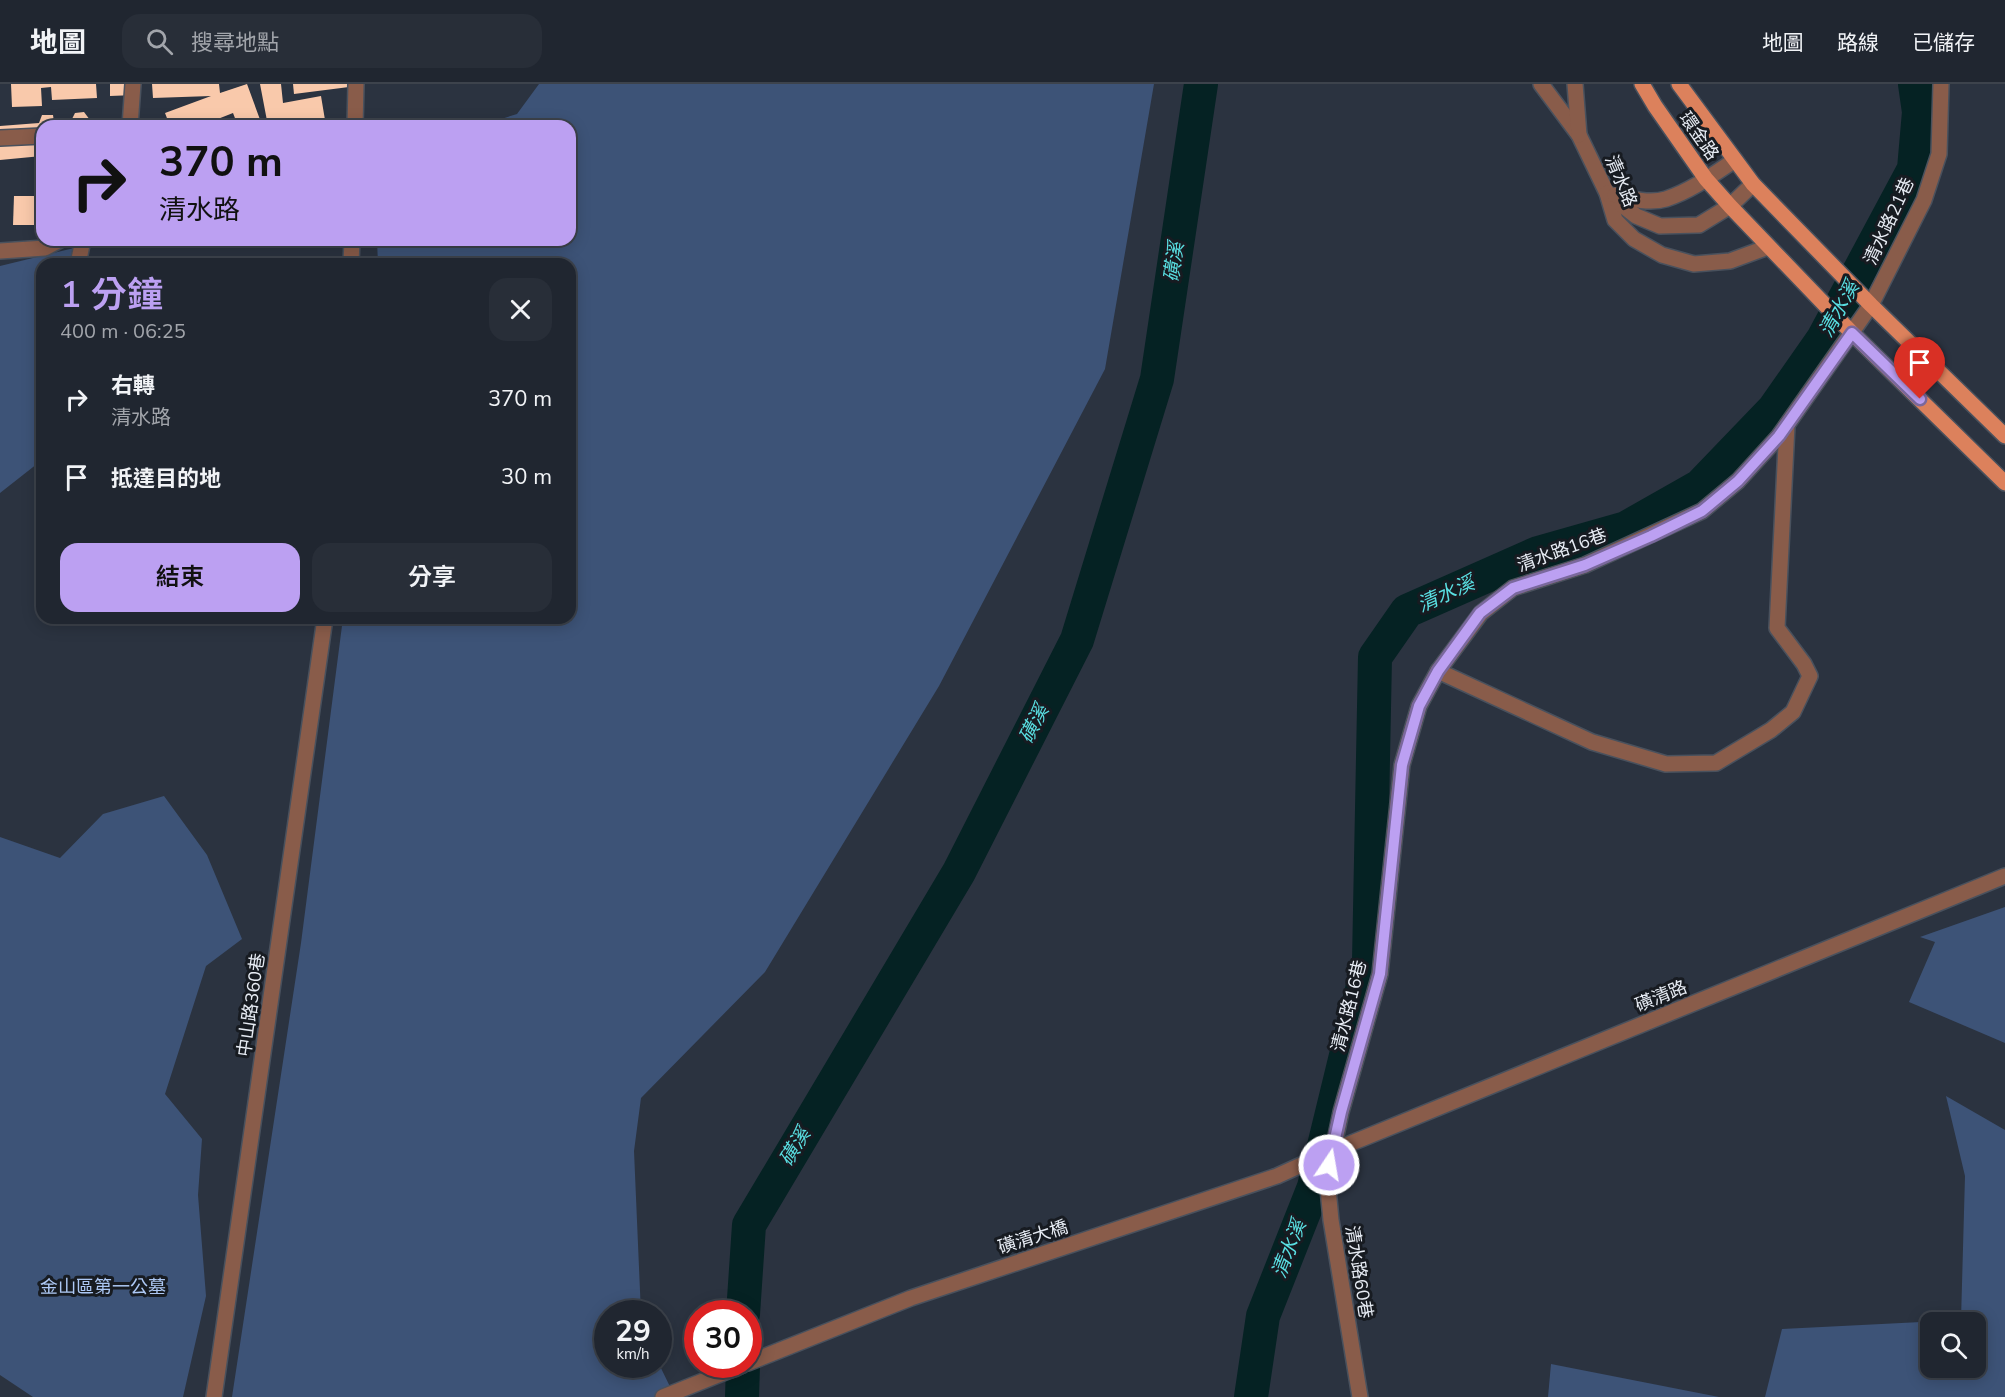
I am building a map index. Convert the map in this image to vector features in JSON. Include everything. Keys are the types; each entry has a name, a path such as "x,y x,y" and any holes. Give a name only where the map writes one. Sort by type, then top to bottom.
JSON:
{"main road":[{"name":"環金路","path":"1642,84 1654,106 1706,180"},
{"name":"環金路","path":"1679,84 1735,160"},
{"path":"1735,160 1753,183 1836,270 2005,436"},
{"path":"1706,180 1768,247 2005,483"}],"street":[{"path":"130,120 133,84"},
{"path":"355,120 356,84"},
{"name":"清水路","path":"1541,84 1579,135 1607,193 1615,220 1634,239 1662,255 1694,264 1730,261 1768,247"},
{"name":"清水路","path":"1575,84 1579,135"},
{"name":"清水路21巷","path":"1847,327 1868,302 1924,200 1939,154 1941,84"},
{"path":"0,138 36,136"},
{"path":"1607,193 1635,200 1665,199 1706,180 1735,160"},
{"path":"1607,193 1636,216 1660,226 1699,225 1730,206 1753,183"},
{"path":"0,251 49,246"},
{"name":"清水路16巷","path":"1332,1152 1380,974 1402,765 1419,706 1438,671 1480,613 1513,588 1585,565 1702,511 1738,481 1779,436 1847,327"},
{"path":"1438,671 1592,742 1666,764 1716,764 1771,730 1793,712 1810,676 1804,664 1777,628 1787,424"},
{"name":"中山路360巷","path":"214,1397 324,624"},
{"name":"磺清路","path":"1332,1152 2005,876"},
{"name":"磺清大橋","path":"762,1357 910,1298 1276,1176 1332,1152"},
{"name":"清水路60巷","path":"1332,1152 1327,1178 1331,1220 1360,1397"},
{"path":"663,1397 710,1378"}],"green space":[{"path":"539,84 1154,84 1105,369 939,686 765,972 641,1098 634,1151 640,1300 594,1300 594,1378 666,1378 675,1397 232,1397 301,943 342,624 576,624 576,258 378,258 377,246 576,246 576,120 498,120 517,114"},
{"path":"74,248 74,258 36,258 36,465 0,493 0,266"},
{"name":"金山區第一公墓","path":"164,796 207,855 242,939 206,966 165,1094 202,1139 198,1195 206,1296 183,1397 33,1397 0,1375 0,837 60,858 103,814"},
{"path":"2005,907 2005,1043 1909,1002 1935,942 1920,937"},
{"path":"1946,1096 2005,1130 2005,1397 1765,1397 1782,1329 1920,1322 1920,1378 1986,1378 1986,1312 1961,1312 1965,1176"},
{"path":"1551,1364 1719,1397 1548,1397"}],"building":[{"path":"11,84 96,84 97,98 52,100 51,87 41,88 42,106 12,107"},
{"path":"110,84 135,84 135,95 110,96"},
{"path":"152,84 219,84 220,93 247,84 260,120 236,120 233,113 215,120 168,120 165,113 211,96 153,98"},
{"path":"260,84 281,84 283,103 321,96 325,120 267,120"},
{"path":"293,84 349,84 349,87 294,94"},
{"path":"84,112 90,120 72,120 75,113"},
{"path":"42,115 53,115 54,120 40,120"},
{"path":"36,123 36,157 0,160 0,126"},
{"path":"14,196 36,196 36,225 13,225"}],"waterway":[{"name":"磺溪","path":"744,1300 749,1225 959,872 1077,640 1157,379 1201,84"},
{"name":"清水溪","path":"1251,1397 1263,1316 1314,1187 1369,961 1375,657 1407,611 1538,553 1626,528 1700,486 1774,409 1823,339 1914,169 1919,112 1915,84"},
{"name":"磺溪","path":"742,1397 743,1378"}],"route":[{"path":"1329,1165 1341,1112 1380,974 1402,765 1419,706 1438,671 1480,613 1513,588 1585,565 1702,511 1738,481 1779,436 1852,333 1920,399"}]}
